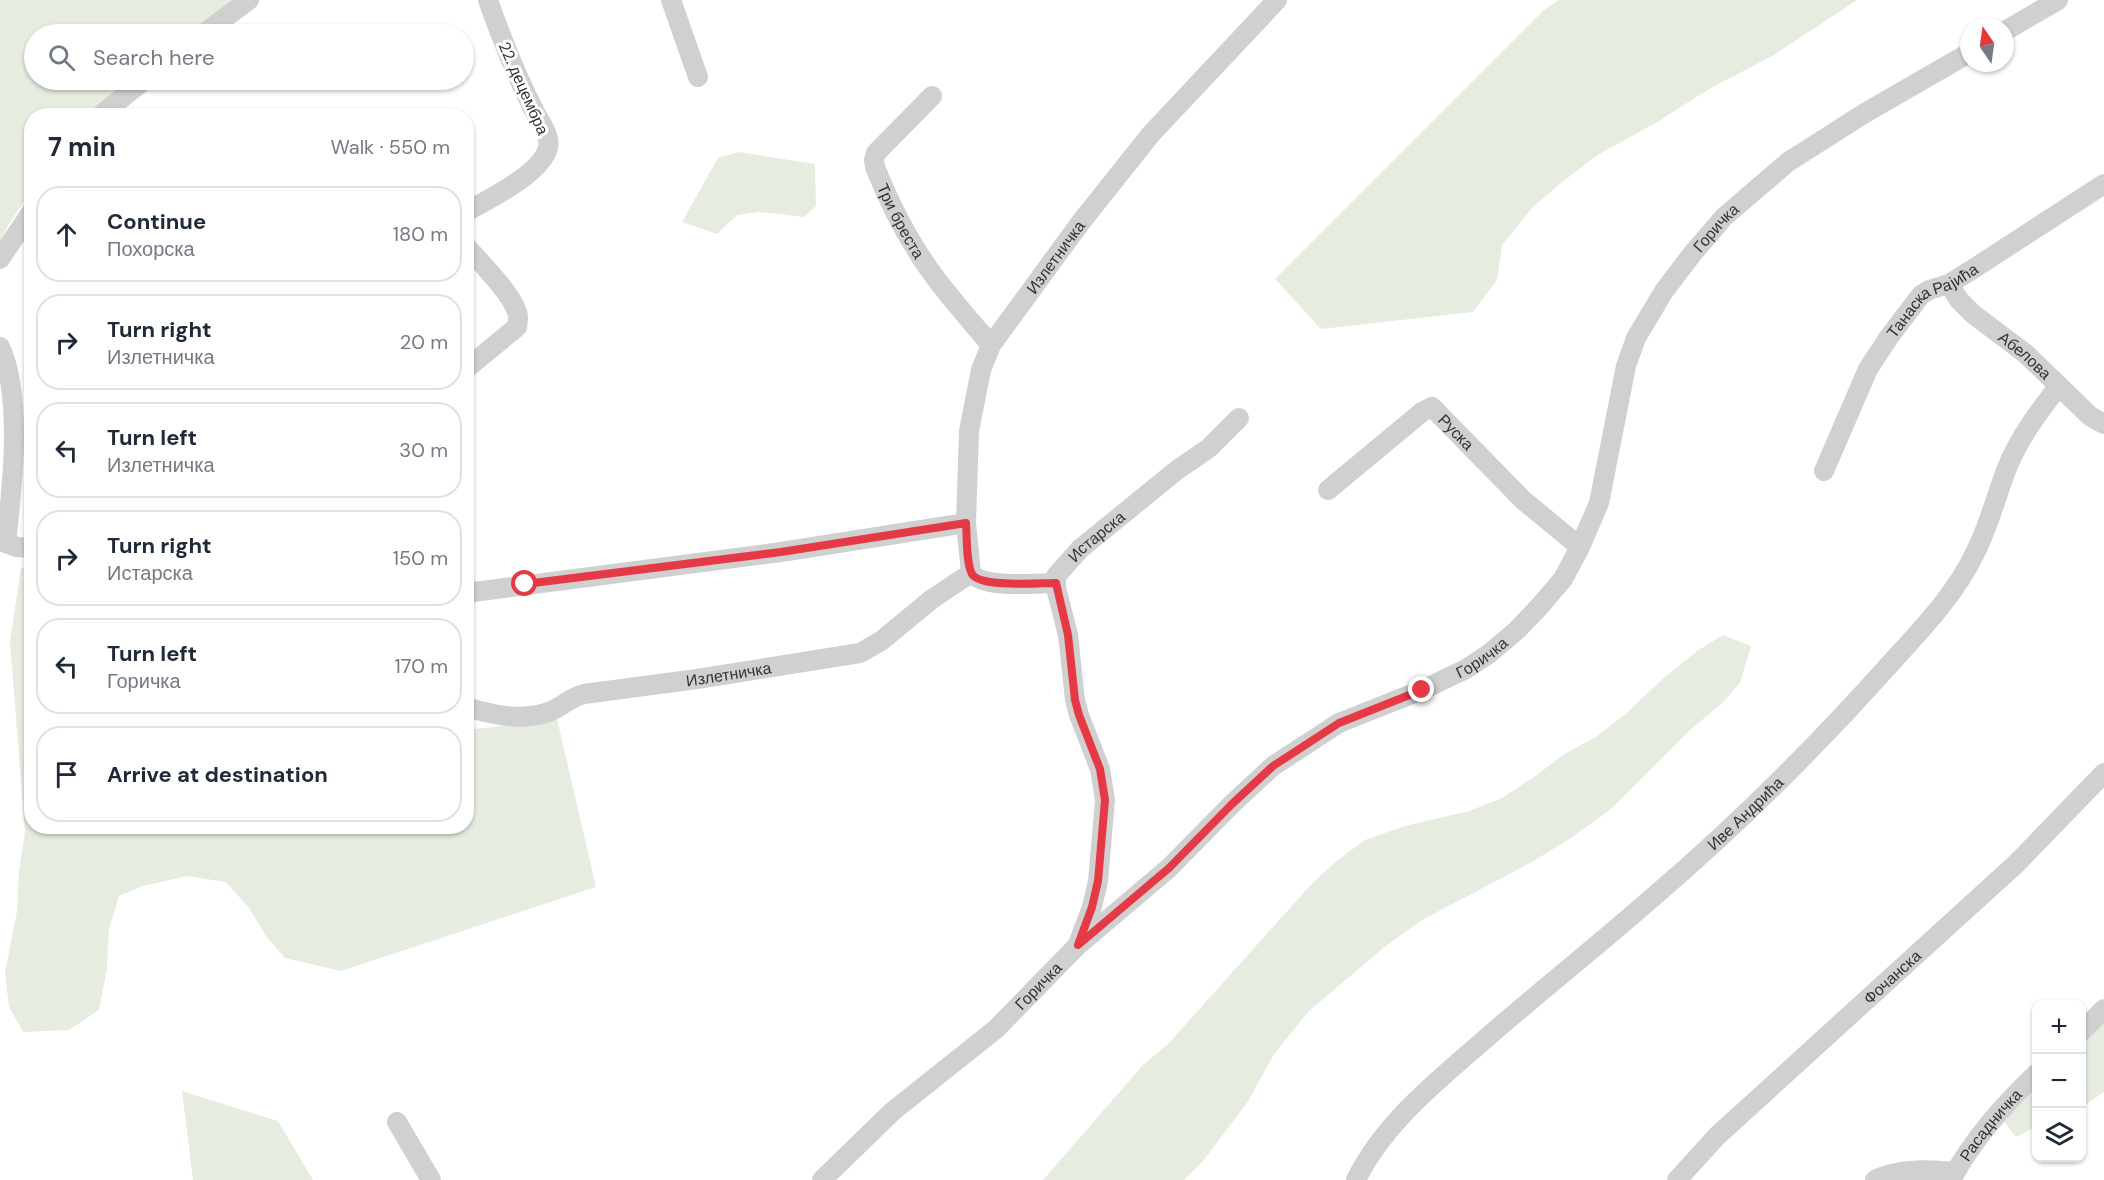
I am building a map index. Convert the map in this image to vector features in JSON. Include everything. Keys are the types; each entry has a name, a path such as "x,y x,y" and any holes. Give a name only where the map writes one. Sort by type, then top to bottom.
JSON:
{"street":[{"path":"217,24 249,0"},
{"name":"22. децембра","path":"474,208 514,186 541,159 548,150 549,143 515,74 488,0"},
{"path":"671,0 698,77"},
{"name":"Излетничка","path":"474,709 494,714 538,716 554,710 575,696 584,694 860,653 881,641 932,599 971,573 966,523 969,431 981,370 991,345 1081,222 1151,134 1277,0"},
{"path":"2014,26 2058,0"},
{"name":"Горичка","path":"822,1180 893,1111 996,1029 1078,945 1169,868 1273,766 1339,723 1422,690 1466,669 1490,653 1540,606 1563,579 1599,503 1626,366 1636,338 1664,291 1693,253 1724,217 1788,162 1865,113 1960,57"},
{"path":"110,108 132,90"},
{"name":"Три бреста","path":"932,96 876,153 875,167 897,215 920,255 991,345"},
{"name":"Танаска Рајића","path":"1824,471 1868,369 1921,295 1949,284 2104,184"},
{"path":"0,259 24,228"},
{"path":"474,255 504,291 518,313 519,321 517,327 474,362"},
{"name":"Абелова","path":"1949,284 1959,300 1973,314 2017,347 2090,416 2104,424"},
{"path":"0,347 9,374 13,405 12,462 3,547 24,548"},
{"name":"Иве Андрића","path":"1356,1180 1382,1140 1433,1085 1558,975 1653,897 1761,797 1888,666 1945,602 1976,553 2013,455 2034,420 2059,386"},
{"name":"Руска","path":"1328,490 1422,412 1432,407 1523,500 1580,547"},
{"name":"Истарска","path":"1056,583 1059,570 1080,549 1177,470 1209,448 1239,418"},
{"path":"474,591 781,552 966,523"},
{"path":"971,573 980,580 991,582 1056,583 1068,635 1077,708 1100,769 1105,800 1098,881 1092,907 1078,945"},
{"name":"Фочанска","path":"1677,1180 1718,1136 2017,863 2102,780"},
{"path":"2086,1027 2104,1009"},
{"name":"Расадничка","path":"1953,1176 1976,1137 2008,1101 2032,1079"},
{"path":"397,1122 431,1180"},
{"path":"1875,1180 1909,1171 1953,1176"}],"shaded area":[{"path":"0,0 237,0 205,24 24,24 24,90 117,90 95,108 24,108 24,202 0,242"},
{"path":"1559,0 1857,0 1774,55 1709,89 1659,121 1596,156 1561,183 1533,207 1502,245 1497,280 1473,312 1321,329 1275,279 1544,10"},
{"path":"739,152 815,164 816,206 804,217 759,212 737,215 717,234 682,222 718,158"},
{"path":"21,567 24,568 24,819 10,642"},
{"path":"1723,635 1751,646 1740,683 1720,705 1690,730 1612,808 1571,838 1532,862 1422,920 1387,945 1309,1011 1274,1054 1247,1103 1203,1161 1184,1180 1043,1180 1143,1065 1168,1044 1308,888 1335,862 1365,840 1405,826 1469,811 1502,798 1564,754 1596,737 1697,651"},
{"path":"557,719 596,887 341,971 285,958 266,936 249,908 226,882 187,876 143,886 119,896 109,929 107,969 99,1010 69,1030 23,1032 9,1007 5,973 17,911 19,871 25,834 474,834 474,729"},
{"path":"2104,1021 2104,1092 2086,1104 2086,1054 2086,1039"},
{"path":"182,1091 278,1121 313,1180 193,1180"},
{"path":"2032,1091 2032,1129 2016,1137 2003,1120"}],"route":[{"path":"525,584 781,552 966,523 969,565 975,578 991,582 1056,583 1066,621 1075,700 1100,769 1105,800 1098,881 1092,907 1078,945 1169,868 1273,766 1339,723 1422,690"}]}
